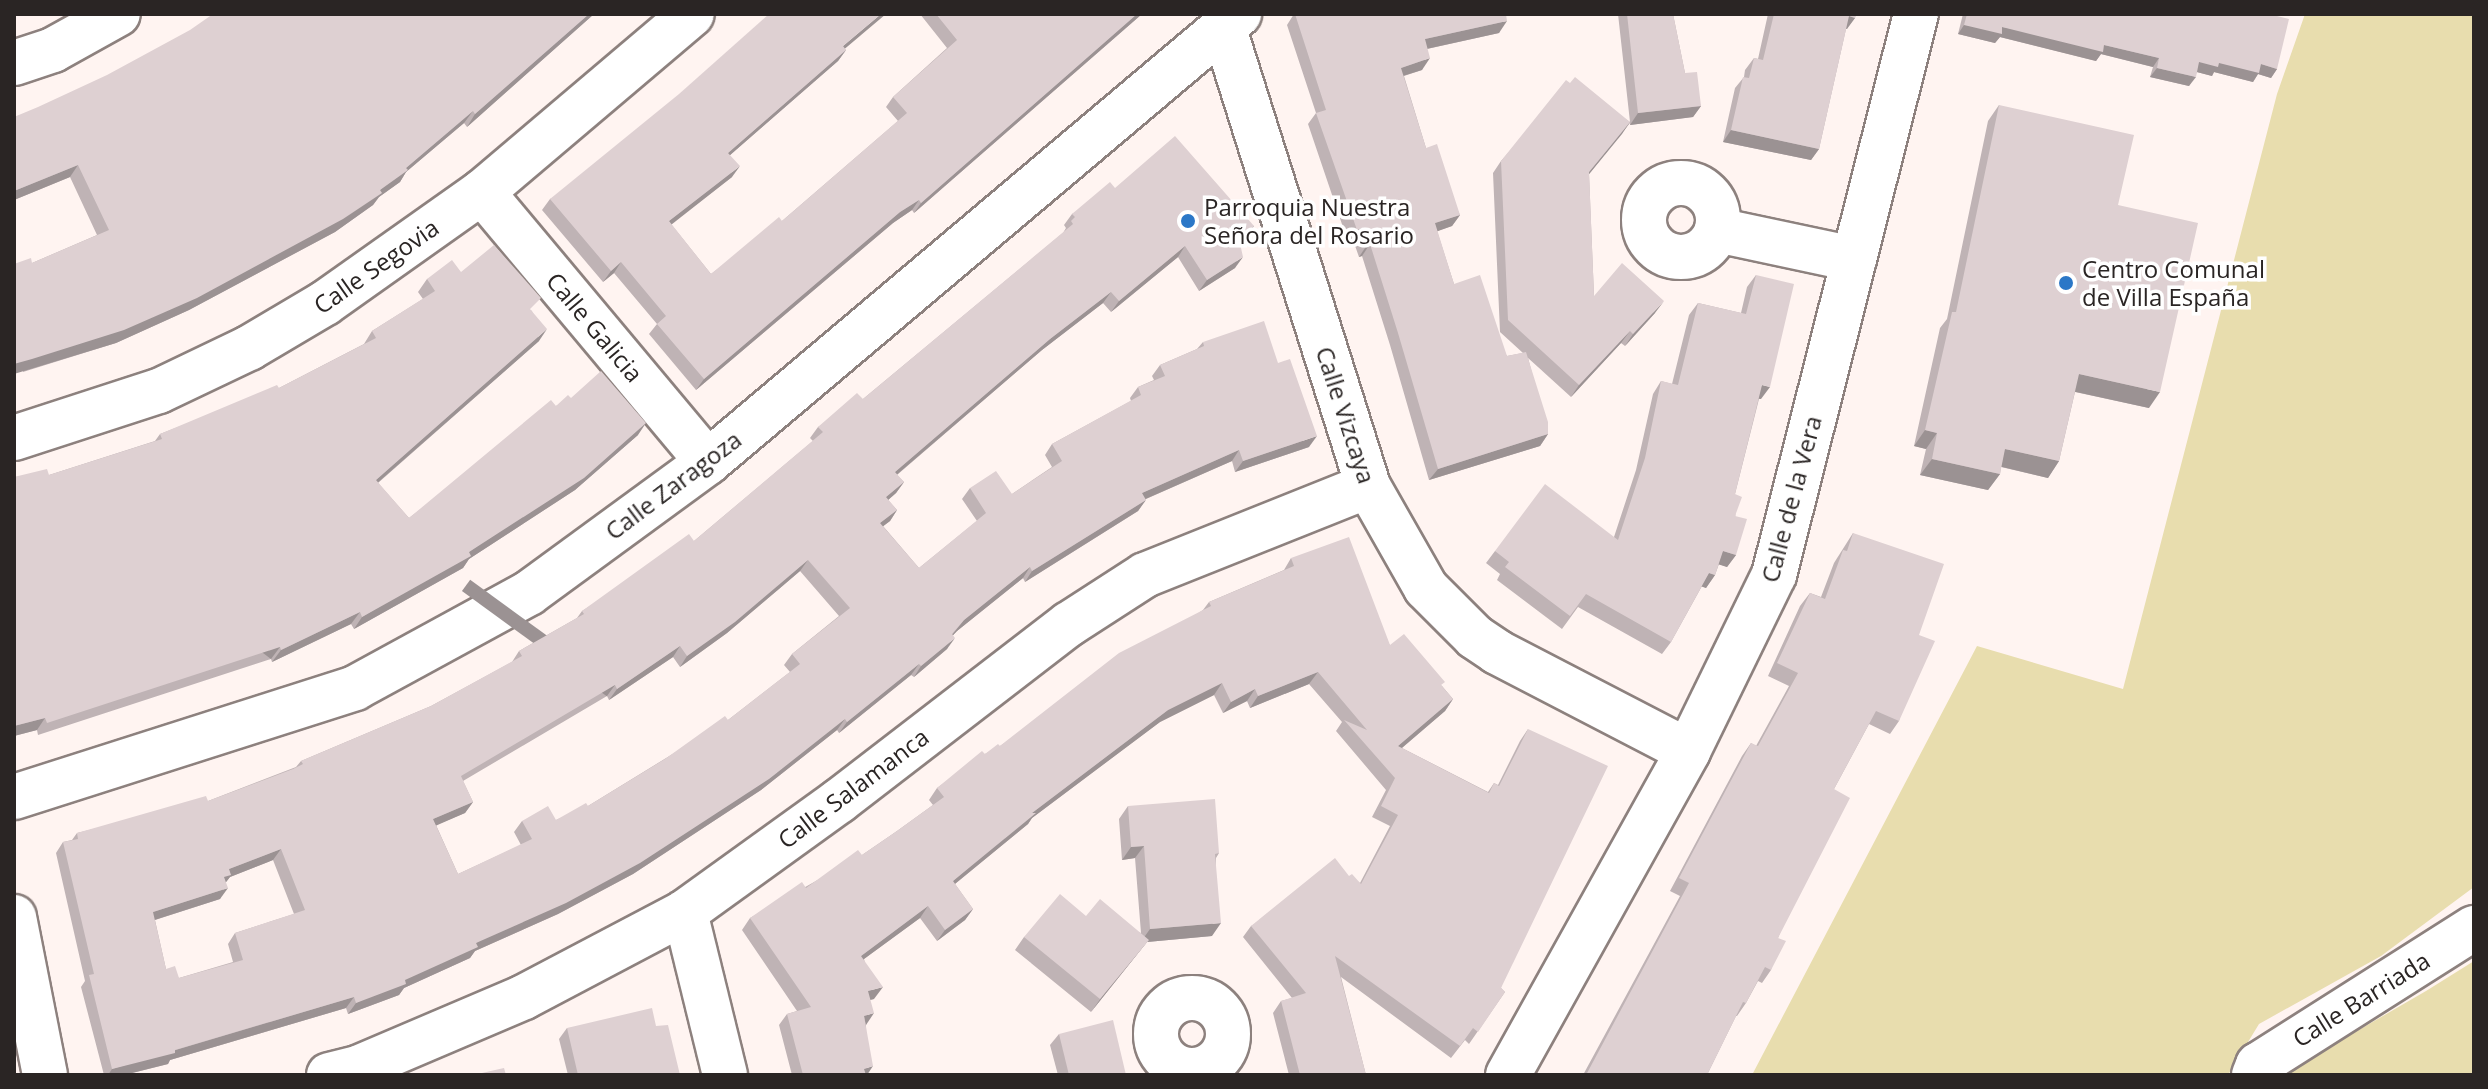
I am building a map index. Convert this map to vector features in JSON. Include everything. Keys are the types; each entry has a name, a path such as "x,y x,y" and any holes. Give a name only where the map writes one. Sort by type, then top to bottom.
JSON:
{"street":[{"path":"14,63 53,50 118,14"},
{"name":"Calle Segovia","path":"14,438 159,391 249,348 325,303 482,192 692,14"},
{"name":"Calle de la Vera","path":"1508,1075 1688,751 1774,575 1916,14"},
{"name":"Calle Zaragoza","path":"14,797 355,688 529,593 708,462 1231,20"},
{"name":"Calle Vizcaya","path":"1231,20 1368,486 1426,588 1475,637 1688,751"},
{"name":"Calle Galicia","path":"482,192 708,462"},
{"path":"1717,230 1854,259"},
{"name":"Calle Salamanca","path":"350,1072 524,997 685,912 839,801 1069,624 1145,575 1368,486"},
{"path":"685,912 725,1075"},
{"path":"14,917 45,1075"},
{"name":"Calle Barriada","path":"2254,1075 2258,1065 2474,928"}],"shaded area":[{"path":"2305,14 2474,14 2474,887 2381,956 2259,1024 2228,1075 1752,1075 1977,646 2123,689 2277,94"},
{"path":"2474,961 2474,1075 2281,1075 2426,991"}],"building":[{"path":"213,14 589,14 475,114 473,111 406,168 408,170 380,190 382,193 343,219 197,298 124,330 14,364 14,264 31,258 32,263 109,230 78,165 14,191 14,117 107,75"},
{"path":"769,14 881,14 843,46 846,50 728,153 740,166 669,221 711,274 779,217 782,221 907,113 893,97 957,40 936,14 1137,14 921,203 919,200 900,212 704,379 657,324 666,316 621,262 611,271 550,199 679,94"},
{"path":"1295,14 1506,14 1507,21 1425,39 1430,58 1401,68 1426,148 1437,144 1460,215 1435,223 1454,284 1480,275 1507,356 1526,352 1548,422 1548,434 1438,469 1370,244 1367,245 1362,228 1357,230 1316,113 1326,110"},
{"path":"1627,14 1673,14 1685,73 1697,72 1701,106 1638,113"},
{"path":"1774,14 1856,14 1855,18 1849,16 1819,149 1731,130 1743,77 1749,78 1754,58 1763,60"},
{"path":"1967,14 2269,14 2289,19 2277,69 2261,64 2259,73 2219,63 2218,67 2199,62 2196,77 2157,68 2159,58 2104,45 2103,52 2002,27 2002,34 1964,25"},
{"path":"1575,77 1630,122 1589,172 1594,296 1622,263 1664,301 1633,334 1630,331 1579,385 1508,320 1501,161 1566,80 1570,83"},
{"name":"Centro Comunal de Villa España","path":"1999,105 2134,135 2118,205 2198,223 2160,392 2079,374 2059,461 2005,449 2000,474 1932,459 1937,433 1925,430 1952,312 1956,312"},
{"path":"1175,136 1254,226 1239,239 1243,257 1207,280 1185,246 1119,301 1111,292 1050,339 895,472 904,482 886,497 897,510 880,523 919,568 986,513 970,488 996,471 1012,494 1062,461 1052,444 1141,395 1138,387 1165,376 1160,365 1204,346 1203,342 1264,321 1278,363 1290,359 1317,436 1243,461 1239,450 1142,493 1146,500 1032,571 1030,567 964,620 952,634 955,638 921,666 919,664 847,722 845,719 769,779 640,863 566,903 476,943 478,947 405,980 406,984 356,1003 354,997 175,1050 175,1053 112,1069 89,975 94,974 63,842 78,839 77,833 206,796 208,801 293,769 303,764 301,761 431,706 522,656 519,651 584,614 582,611 689,534 694,541 823,432 818,427 857,393 863,399 1073,224 1071,221 1075,217 1072,214 1110,182 1115,188","holes":["808,560 850,608 792,654 800,664 728,720 725,716 665,759 588,806 586,803 556,820 548,806 522,821 532,839 458,874 433,819 473,802 461,776 615,685 617,689 680,646 687,656 735,622","281,849 305,910 235,933 243,960 179,978 175,966 166,969 153,912 228,888 224,877 231,875 229,869"]},
{"path":"494,245 541,298 530,309 547,329 376,480 409,518 551,400 556,406 568,395 571,398 601,371 646,423 584,478 469,552 471,556 362,617 360,612 281,650 280,647 47,723 45,718 14,726 14,477 47,469 49,475 162,439 160,434 277,385 279,388 376,338 372,331 435,291 427,279 452,260 461,272"},
{"path":"1756,275 1794,284 1770,387 1762,385 1735,494 1742,497 1735,516 1747,519 1736,555 1723,551 1715,575 1709,573 1671,642 1586,594 1570,616 1505,567 1509,562 1495,551 1545,484 1618,540 1645,458 1661,381 1678,385 1698,303 1746,314"},
{"path":"1853,533 1944,564 1919,635 1935,641 1899,721 1876,711 1834,789 1850,798 1778,938 1786,941 1771,970 1765,967 1746,1003 1743,1002 1707,1075 1586,1075 1689,883 1679,878 1751,743 1758,746 1798,673 1777,663 1810,593 1825,599 1843,550 1847,551"},
{"path":"1349,537 1390,645 1404,634 1445,682 1441,685 1453,699 1398,746 1489,793 1494,783 1499,786 1528,729 1608,766 1501,988 1505,992 1478,1032 1473,1028 1460,1046 1335,956 1366,1075 1300,1075 1281,1001 1306,993 1251,926 1335,858 1349,876 1352,874 1361,884 1398,815 1381,806 1395,778 1344,720 1367,730 1318,672 1258,696 1255,689 1231,702 1222,683 1168,710 1032,813 1036,813 953,881 973,909 945,930 928,906 861,956 883,987 868,991 874,1013 864,1016 873,1066 864,1069 866,1075 803,1075 787,1014 811,1007 750,918 802,882 806,888 858,850 862,855 897,831 944,797 937,788 982,751 985,754 998,744 1000,746 1119,653 1211,606 1209,602 1294,566 1291,558"},
{"path":"1215,799 1219,853 1215,854 1221,923 1150,929 1144,846 1131,847 1128,806"},
{"path":"1060,894 1086,916 1100,899 1149,940 1100,999 1024,937"},
{"path":"652,1008 656,1026 668,1025 680,1075 578,1075 567,1028"},
{"path":"1113,1020 1126,1075 1069,1075 1059,1034"},
{"path":"504,1068 506,1075 473,1075"}],"place":[{"name":"Parroquia Nuestra Señora del Rosario","path":"1188,221"},
{"name":"Centro Comunal de Villa España","path":"2066,283"}]}
